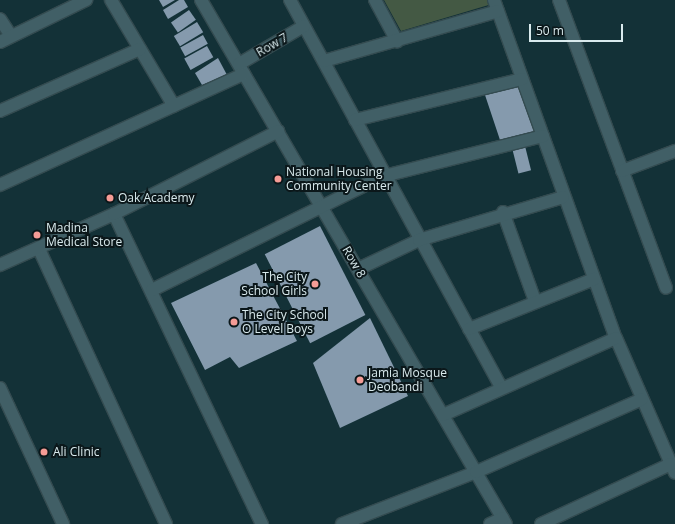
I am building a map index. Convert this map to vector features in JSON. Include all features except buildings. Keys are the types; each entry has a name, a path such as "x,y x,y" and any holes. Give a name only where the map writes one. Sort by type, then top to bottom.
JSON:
{"street":[{"path":"0,19 5,39 86,0"},
{"path":"112,0 174,106"},
{"name":"Row 8","path":"200,0 323,207 505,521"},
{"path":"290,0 324,61 384,176 501,387"},
{"path":"376,0 397,41"},
{"path":"559,0 666,288"},
{"path":"324,61 397,41 496,6 543,136 563,197 616,338 673,468 541,524"},
{"name":"Row 7","path":"0,184 174,106 242,69 304,26"},
{"path":"0,112 140,49"},
{"path":"355,120 522,79"},
{"path":"0,266 114,214 278,131"},
{"path":"152,290 384,176 543,136"},
{"path":"622,171 675,151"},
{"path":"358,268 419,240 503,212 563,197"},
{"path":"503,212 535,301"},
{"path":"114,214 152,290 262,524"},
{"path":"39,249 166,524"},
{"path":"469,329 535,301 594,279"},
{"path":"443,415 501,387 616,338"},
{"path":"0,388 63,524"},
{"path":"342,524 476,472 642,398"},
{"path":"490,524 505,521"}],"green space":[{"path":"384,0 491,0 492,4 401,31"}],"place":[{"name":"National Housing Community Center","path":"278,179"},
{"name":"Oak Academy","path":"110,198"},
{"name":"Madina Medical Store","path":"37,235"},
{"name":"The City School Girls","path":"315,284"},
{"name":"The City School O Level Boys","path":"234,322"},
{"name":"Jamia Mosque Deobandi","path":"360,380"},
{"name":"Ali Clinic","path":"44,452"}]}
